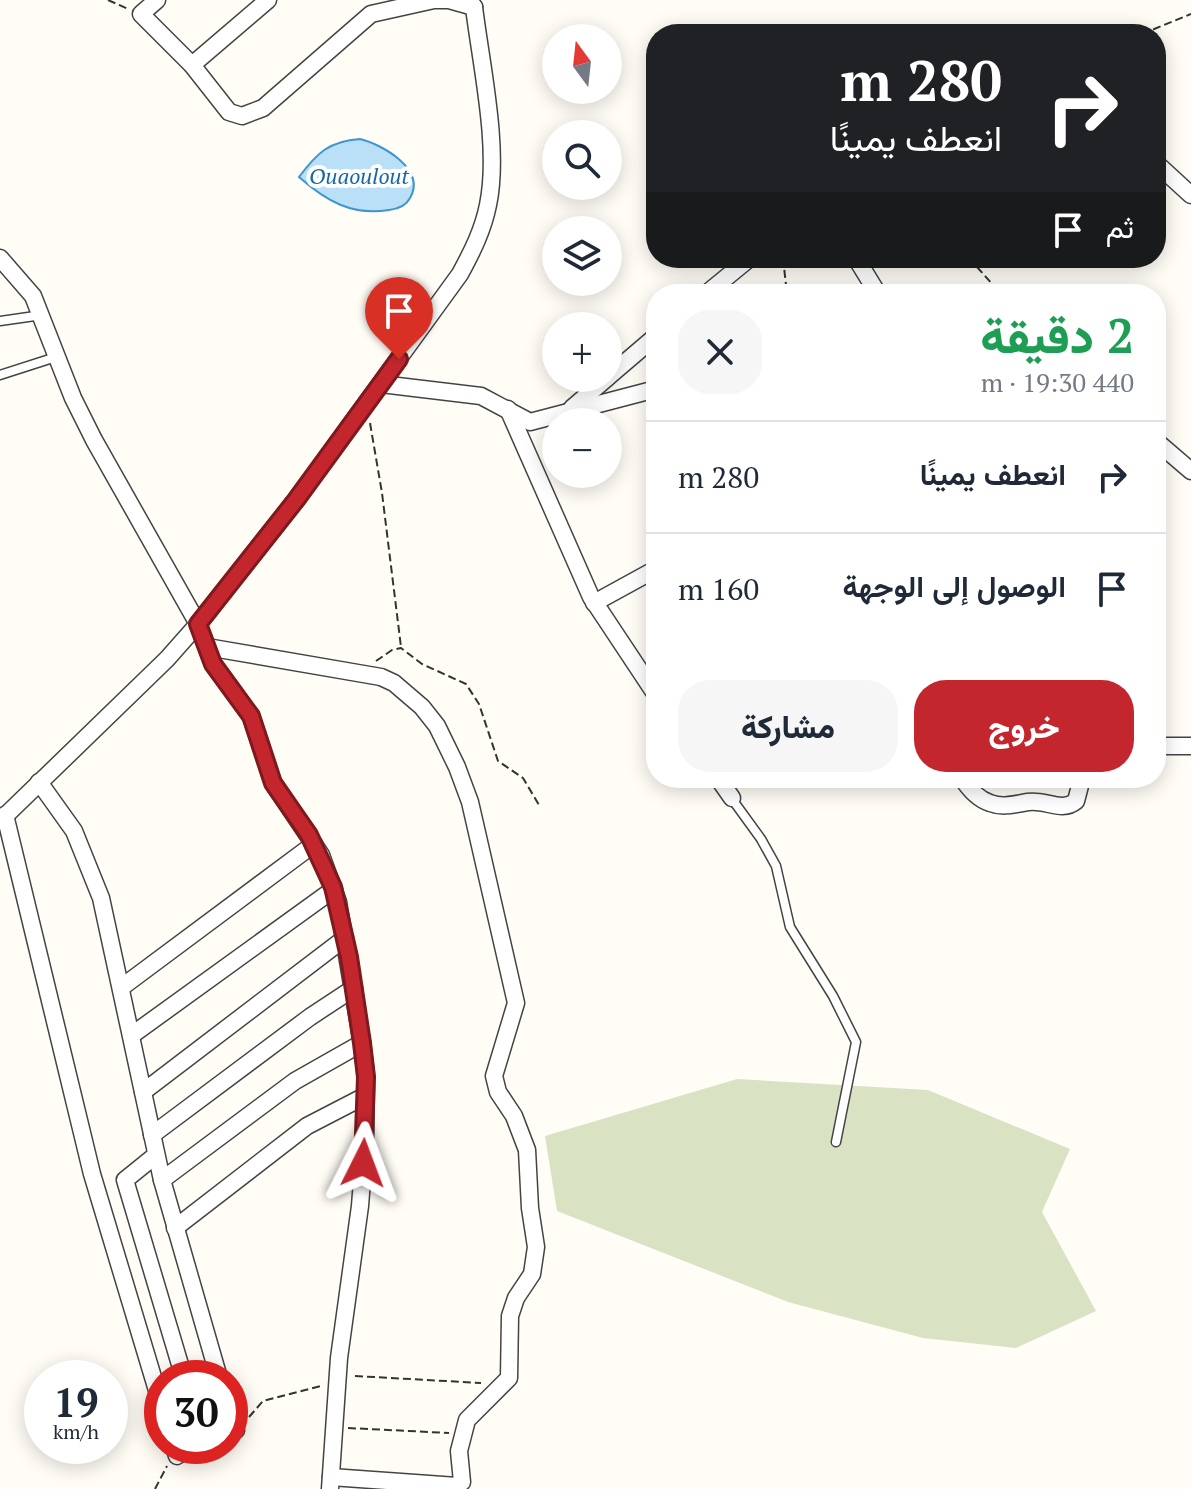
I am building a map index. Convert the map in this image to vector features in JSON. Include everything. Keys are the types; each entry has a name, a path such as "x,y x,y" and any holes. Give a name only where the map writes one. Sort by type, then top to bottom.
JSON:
{"street":[{"path":"148,1360 92,1174 3,818 167,659 198,624 296,500 381,384 460,274 479,238 488,205 491,146 473,2 434,0 371,14 263,108 242,116 229,112 192,65 141,14 157,0"},
{"path":"192,65 268,0"},
{"path":"364,0 367,18"},
{"path":"1166,172 1191,195"},
{"path":"0,258 22,282 42,315 94,440 198,624 207,647 219,675 251,716 273,783 314,844 334,889 354,988 365,1096 360,1206 338,1379 331,1483 457,1486 462,1482 459,1451 463,1433 474,1411 505,1384 510,1368 512,1306 532,1274 536,1247 527,1150 514,1116 498,1092 494,1076 516,1003 470,802 448,747 422,707 404,690 381,677 207,647"},
{"path":"718,284 738,268"},
{"path":"622,366 646,345"},
{"path":"381,384 481,396 530,422 542,419"},
{"path":"573,408 592,392"},
{"path":"583,408 646,392"},
{"path":"508,409 594,603 646,680"},
{"path":"1166,450 1191,471"},
{"path":"594,603 646,574"},
{"path":"1166,746 1191,746"},
{"path":"39,782 74,831 101,898 162,1180 214,1360"},
{"path":"725,788 732,798"},
{"path":"970,788 991,804 1003,806 1037,802 1063,807 1076,801 1079,788"},
{"path":"122,987 314,844"},
{"path":"132,1035 334,889"},
{"path":"143,1092 345,938"},
{"path":"152,1135 354,988"},
{"path":"162,1180 295,1081 362,1043"},
{"path":"175,1228 287,1140 365,1096"},
{"path":"156,1155 125,1180 179,1360"}],"lane":[{"path":"0,321 42,315"},
{"path":"0,375 57,357"},
{"path":"732,798 776,866 790,927 846,1018 856,1042 836,1142"}],"path":[{"path":"108,0 141,14"},
{"path":"1166,24 1191,14"},
{"path":"978,268 992,284"},
{"path":"367,403 382,493 401,648 422,664 466,684 479,704 498,761 523,778 539,805"},
{"path":"358,672 392,650 401,648"},
{"path":"248,1417 263,1401 338,1379 505,1384"},
{"path":"334,1427 463,1433"}],"green space":[{"path":"737,1079 928,1090 1070,1149 1042,1212 1096,1311 1016,1348 923,1338 788,1302 557,1211 545,1136"}],"water":[{"name":"Ouaoulout","path":"360,139 390,152 407,168 414,187 404,205 392,210 351,209 330,200 299,177 325,150 340,142"}],"route":[{"path":"363,1163 366,1077 338,902 321,855 273,783 251,716 219,675 198,624 296,500 399,359"}]}
